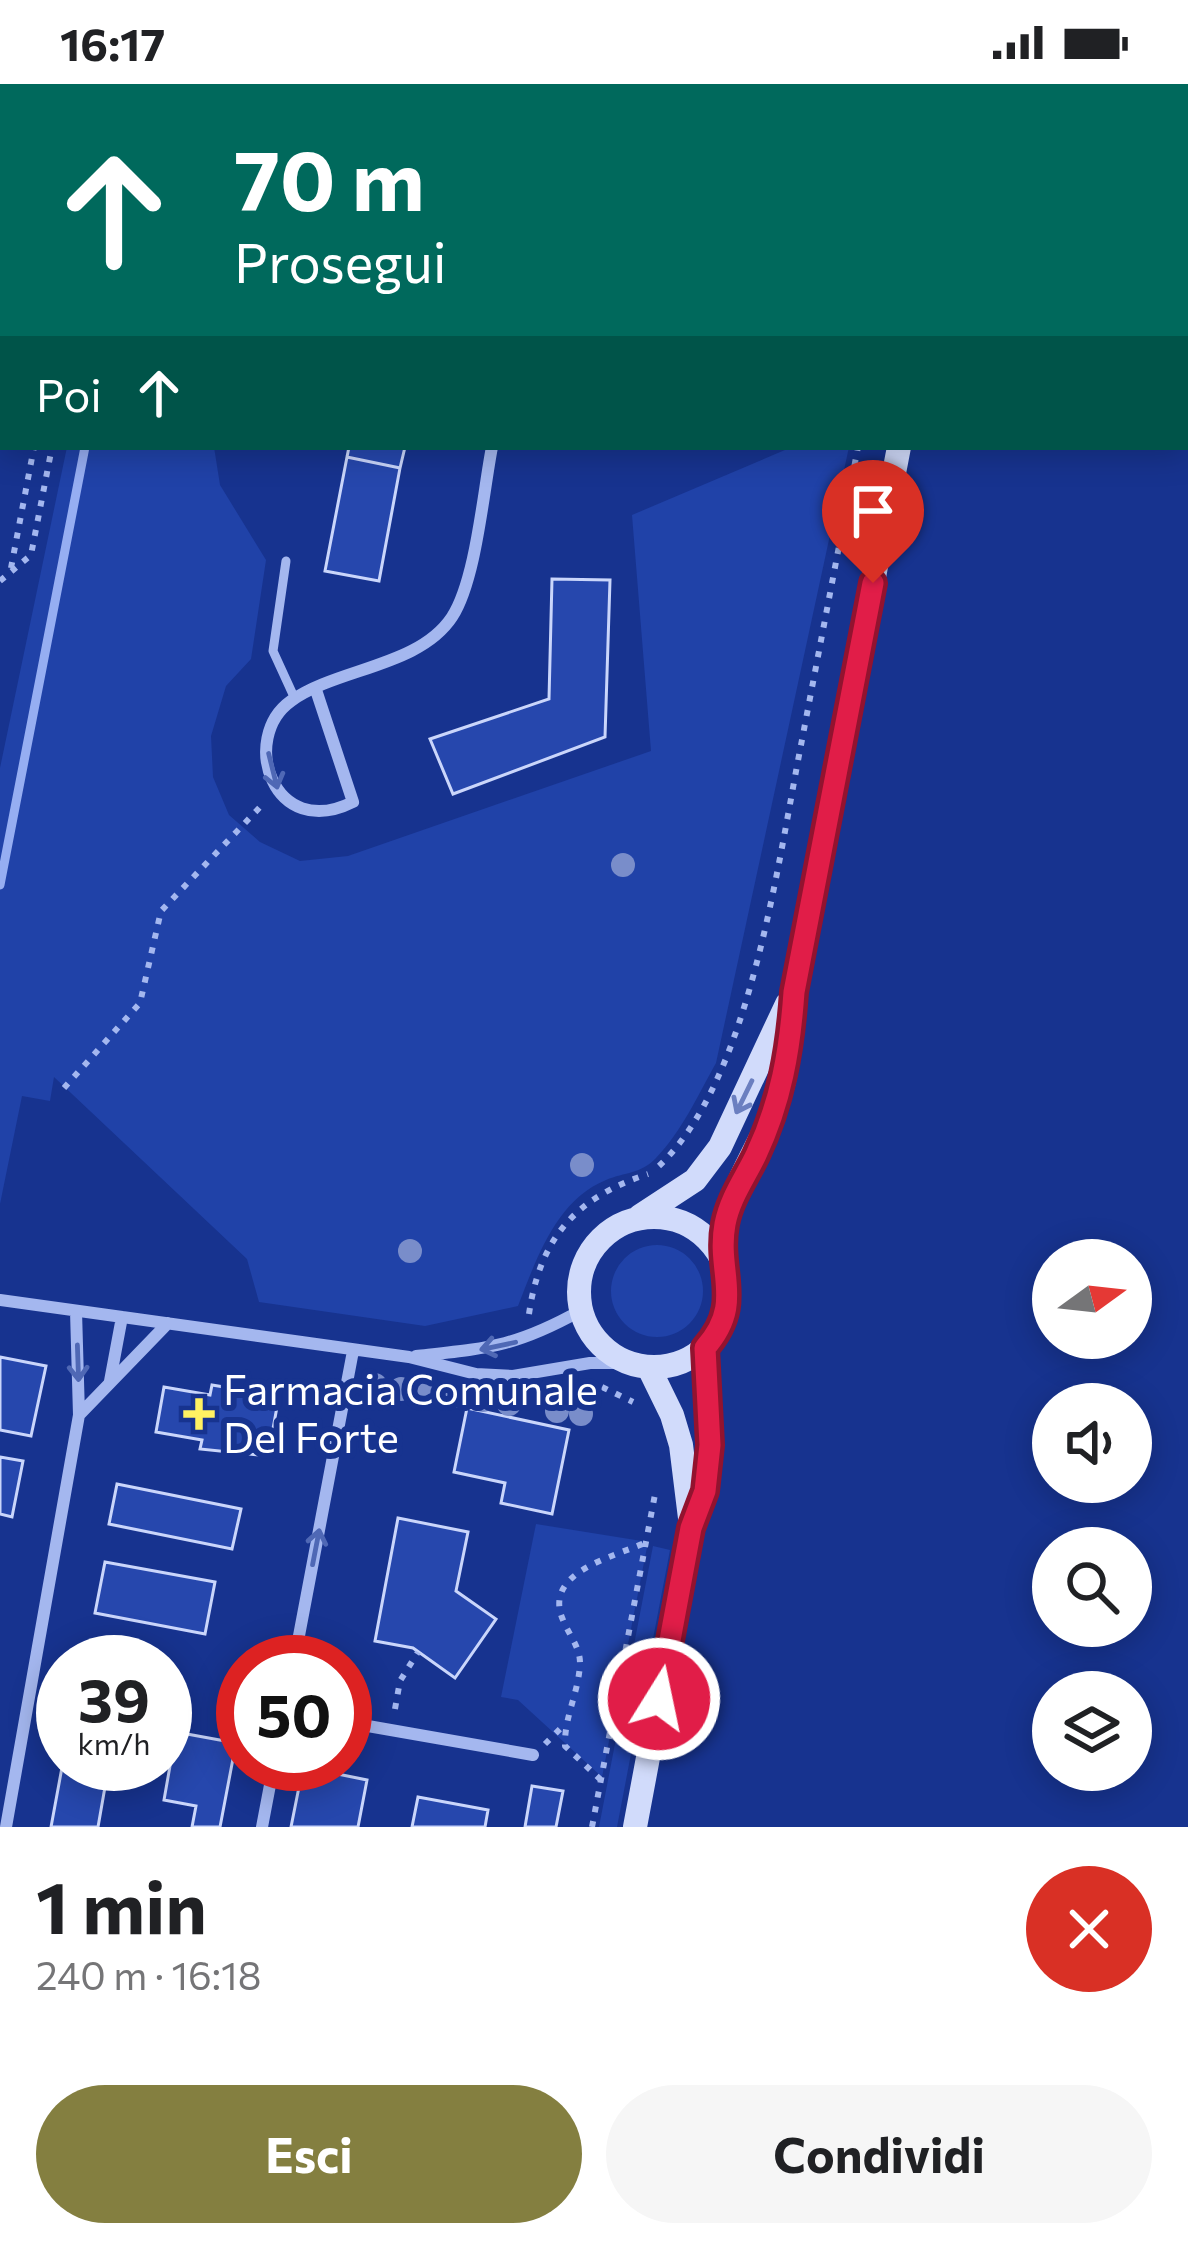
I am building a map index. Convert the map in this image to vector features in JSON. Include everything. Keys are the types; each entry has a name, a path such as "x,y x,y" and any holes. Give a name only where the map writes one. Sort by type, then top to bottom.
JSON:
{"main road":[{"path":"724,1264 693,1227 663,1216 638,1218 615,1226 596,1242 578,1286 580,1311 590,1334 607,1352 638,1365 684,1362 705,1348 726,1313 725,1224 781,1092 794,992 898,450"},
{"path":"638,1218 694,1180 720,1147 794,992"},
{"path":"635,1827 691,1528 705,1491 710,1445 705,1348"},
{"path":"638,1365 673,1415 691,1528"}],"street":[{"path":"316,690 353,802 336,811 310,812 283,799 268,774 273,724 295,699 430,641 451,620 464,594 491,450"},
{"path":"0,1300 409,1357 476,1373 513,1376 590,1364 638,1365"},
{"path":"5,1827 80,1415 76,1311"},
{"path":"409,1357 495,1348 534,1337 580,1311"},
{"path":"110,1381 122,1317"},
{"path":"80,1415 167,1323"},
{"path":"299,1635 353,1352"},
{"path":"372,1727 533,1756"},
{"path":"262,1827 269,1791"}],"lane":[{"path":"286,561 273,651 295,699"}],"path":[{"path":"10,572 33,450"},
{"path":"0,580 31,555 51,450"},
{"path":"529,1324 536,1284 559,1231 579,1207 617,1184 648,1175 681,1144 730,1048 748,992 786,821 857,450"},
{"path":"64,1088 140,1004 161,911 277,790"},
{"path":"556,1395 602,1386 644,1408"},
{"path":"592,1827 658,1475"},
{"path":"602,1780 565,1746 564,1725 580,1658 560,1616 559,1594 565,1581 585,1569 648,1542"},
{"path":"391,1730 400,1681 418,1652"}],"shaded area":[{"path":"66,450 214,450 220,485 266,560 251,659 226,686 211,736 213,777 229,815 260,842 300,861 348,856 651,751 632,515 785,450 848,450 716,1063 682,1125 656,1158 639,1170 589,1189 561,1217 518,1306 425,1326 259,1302 247,1259 54,1077 50,1101 22,1096 0,1204 0,768"},
{"path":"657,1245 689,1259 703,1291 689,1323 657,1337 625,1323 611,1291 625,1259"},
{"path":"536,1524 648,1542 602,1777 518,1700 501,1697"},
{"path":"653,1546 670,1550 617,1827 599,1827"}],"building":[{"path":"348,450 404,450 400,468 347,457"},
{"path":"347,457 400,468 379,581 325,571"},
{"path":"552,579 610,580 605,737 453,794 430,739 549,699"},
{"path":"0,1357 46,1366 31,1436 0,1430"},
{"path":"212,1385 279,1396 268,1456 200,1449 202,1440 156,1432 164,1387 210,1395"},
{"path":"467,1408 569,1430 552,1514 501,1503 505,1483 454,1472"},
{"path":"0,1457 23,1461 12,1517 0,1514"},
{"path":"117,1484 241,1509 232,1549 109,1524"},
{"path":"398,1518 468,1532 456,1591 496,1619 455,1678 413,1648 375,1641"},
{"path":"105,1562 215,1582 205,1634 95,1613"},
{"path":"192,1735 216,1739 216,1791 227,1791 220,1827 192,1827 196,1806 164,1800 166,1791 192,1791"},
{"path":"532,1786 563,1791 556,1827 525,1827"},
{"path":"58,1791 104,1791 98,1827 51,1827"},
{"path":"298,1791 365,1791 358,1827 291,1827"},
{"path":"418,1797 488,1810 485,1827 412,1827"}],"waterway":[{"path":"0,885 84,450"}],"place":[{"name":"Farmacia Comunale Del Forte","path":"199,1414"}],"route":[{"path":"659,1699 691,1528 705,1491 710,1445 705,1348 720,1328 729,1297 725,1224 781,1092 794,992 873,583"}]}
